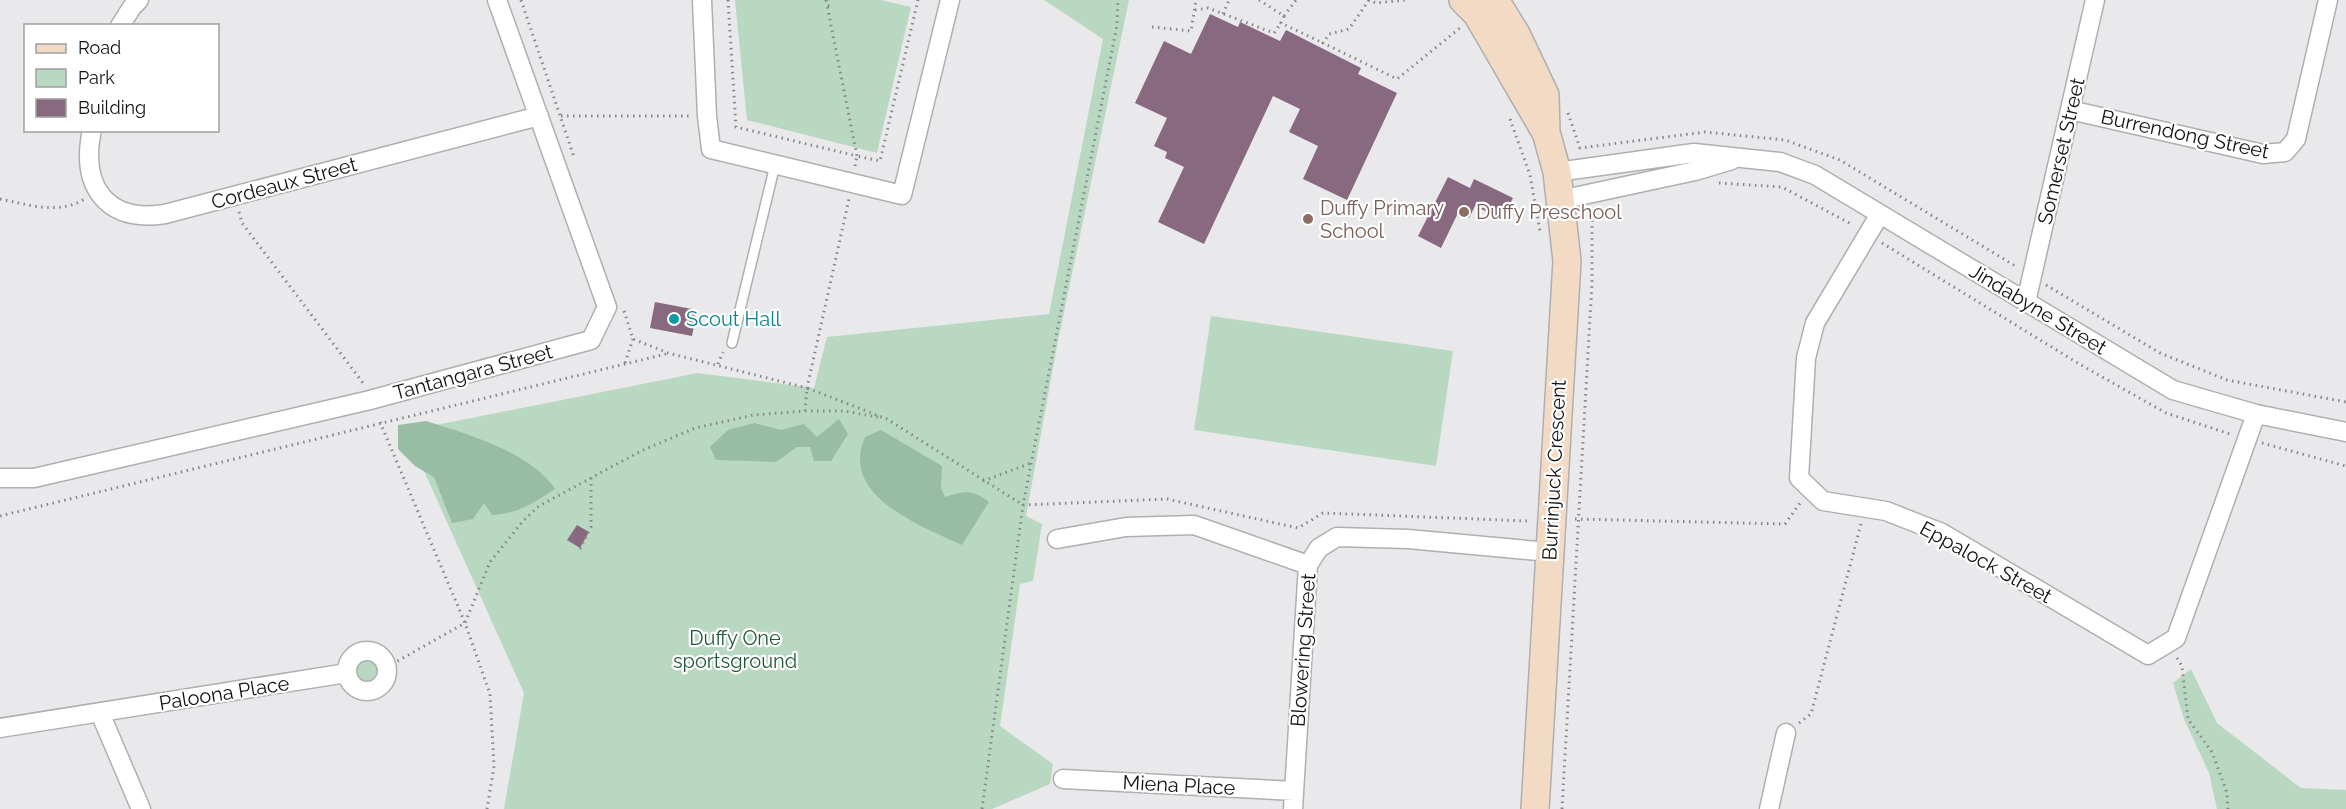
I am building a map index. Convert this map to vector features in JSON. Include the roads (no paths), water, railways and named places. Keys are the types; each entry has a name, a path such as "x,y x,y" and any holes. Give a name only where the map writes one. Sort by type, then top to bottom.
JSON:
{"street":[{"path":"121,24 139,0"},
{"name":"Tantangara Street","path":"0,478 34,478 359,403 591,340 607,307 497,0"},
{"path":"702,0 707,116 711,149 902,195 950,0"},
{"name":"Burrinjuck Crescent","path":"1495,0 1516,34 1545,95 1546,132 1557,172 1567,261 1535,809"},
{"name":"Somerset Street","path":"2026,302 2095,0"},
{"name":"Burrendong Street","path":"2070,110 2263,154 2284,152 2296,139 2328,0"},
{"name":"Burrinjuck Crescent","path":"1459,9 1482,23 1546,132"},
{"name":"Cordeaux Street","path":"93,132 87,156 90,175 97,191 110,204 125,213 145,218 539,116"},
{"name":"Jindabyne Street","path":"1557,172 1694,153 1779,162 1815,175 2173,390 2256,414 2346,432"},
{"name":"Jindabyne Street","path":"1560,200 1695,171 1742,157"},
{"name":"Eppalock Street","path":"1880,214 1815,323 1806,358 1799,478 1823,501 1886,511 1941,533 2148,655 2176,638 2256,414"},
{"path":"1057,539 1126,527 1194,525 1308,565"},
{"name":"Blowering Street","path":"1294,800 1308,565 1319,548 1337,537 1408,539 1550,552"},
{"path":"367,651 380,656 387,667 385,679 370,691 353,685 347,673 350,660 361,652 367,651"},
{"name":"Paloona Place","path":"0,728 347,673"},
{"path":"100,713 141,809"},
{"path":"1769,809 1786,733"},
{"name":"Miena Place","path":"1063,778 1294,800"}],"lane":[{"path":"732,343 775,165"}],"place":[{"name":"Duffy Preschool","path":"1464,212"},
{"name":"Duffy Primary School","path":"1308,219"},
{"name":"Scout Hall","path":"674,319"}],"park label":[{"name":"Duffy One sportsground","path":"735,650"}]}
